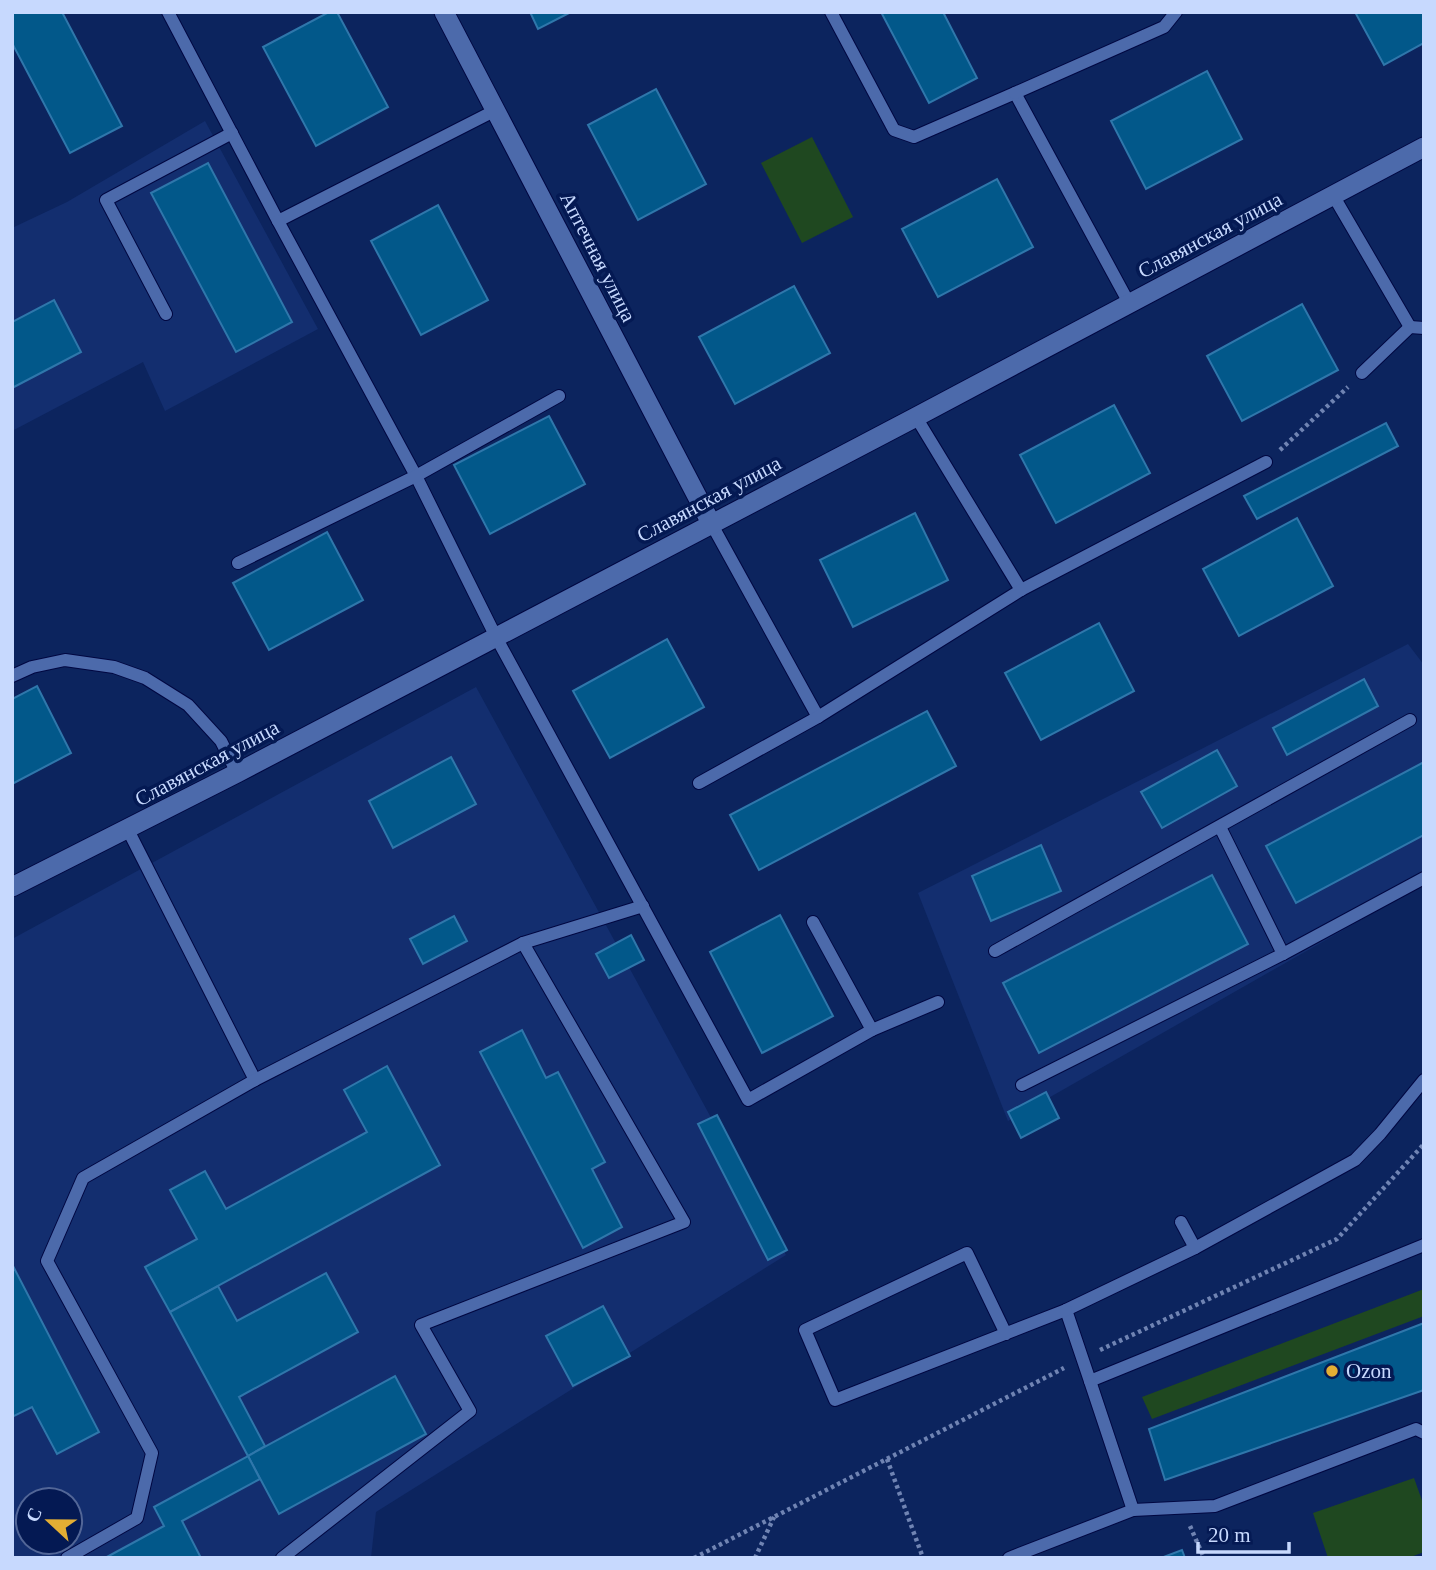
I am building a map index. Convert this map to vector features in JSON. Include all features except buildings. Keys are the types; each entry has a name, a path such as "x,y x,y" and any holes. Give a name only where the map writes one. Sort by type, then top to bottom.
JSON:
{"street":[{"name":"Аптечная улица","path":"444,12 711,523"},
{"name":"Славянская улица","path":"12,887 237,773 1424,147"}],"lane":[{"path":"168,12 415,476 496,636 748,1100 872,1030 938,1002"},
{"path":"831,12 894,130 914,137 1164,27 1176,12"},
{"path":"1015,93 1129,303"},
{"path":"278,220 496,110"},
{"path":"166,314 106,200 232,133"},
{"path":"1333,195 1417,328 1362,373"},
{"path":"238,563 415,476 559,396"},
{"path":"916,417 1021,590"},
{"path":"699,783 818,718 1021,590 1266,462"},
{"path":"711,523 818,718"},
{"path":"12,676 32,667 65,660 114,667 145,678 188,705 220,741 237,773"},
{"path":"995,951 1410,720"},
{"path":"1220,827 1283,954"},
{"path":"128,830 255,1080"},
{"path":"1022,1085 1283,954 1424,878"},
{"path":"67,1558 137,1518 152,1453 47,1261 83,1178 255,1080 523,943 643,906"},
{"path":"813,922 872,1030"},
{"path":"282,1558 470,1411 421,1325 684,1222 523,943"},
{"path":"1006,1334 967,1253 805,1330 835,1400 1006,1334 1066,1310 1195,1248 1355,1160 1424,1080"},
{"path":"1181,1223 1195,1248"},
{"path":"1090,1381 1424,1245"},
{"path":"1066,1310 1133,1510"},
{"path":"1009,1558 1133,1510 1215,1506 1416,1429 1424,1433"}],"path":[{"path":"1266,462 1362,373"},
{"path":"694,1558 1083,1359 1337,1239 1424,1144"},
{"path":"887,1459 923,1558"},
{"path":"1183,1508 1204,1558"},
{"path":"755,1558 774,1517"}],"shaded area":[{"path":"205,121 318,329 165,411 143,362 12,431 12,228 67,202"},
{"path":"1408,644 1424,665 1424,884 1008,1121 918,893"},
{"path":"476,687 786,1255 376,1512 371,1558 12,1558 12,939"}],"green space":[{"path":"812,137 853,217 802,243 761,163"},
{"path":"1424,1289 1424,1316 1152,1419 1142,1397"},
{"path":"1414,1478 1424,1506 1424,1552 1408,1558 1328,1558 1313,1513"}],"place":[{"name":"Ozon","path":"1332,1371"}]}
